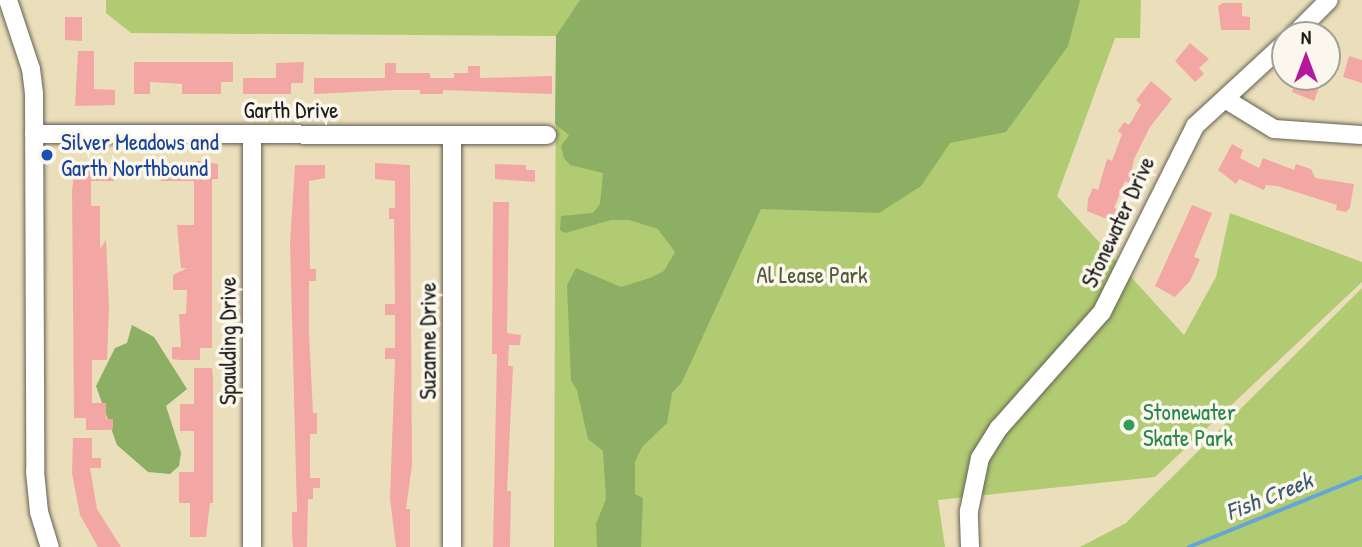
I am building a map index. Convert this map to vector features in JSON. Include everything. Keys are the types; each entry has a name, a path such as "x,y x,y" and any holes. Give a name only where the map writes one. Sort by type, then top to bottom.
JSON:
{"street":[{"path":"8,0 31,69 34,134 35,471 39,512 50,547"},
{"path":"1308,21 1329,0"},
{"name":"Stonewater Drive","path":"970,547 969,511 980,458 999,428 1102,312 1139,246 1177,154 1195,127 1271,56"},
{"path":"1225,99 1274,129 1361,135"},
{"name":"Garth Drive","path":"34,134 547,135"},
{"name":"Spaulding Drive","path":"252,135 252,547"},
{"name":"Suzanne Drive","path":"452,135 452,547"}],"green space":[{"name":"Al Lease Park","path":"106,0 1141,0 1140,38 1115,38 1057,196 1184,335 1216,277 1230,213 1362,262 1362,282 1155,477 938,500 945,547 554,547 556,36 131,33 106,13"},
{"path":"580,0 1080,0 1068,46 1006,132 950,143 921,186 879,213 761,209 682,382 672,393 667,423 642,447 635,462 635,494 643,498 641,547 597,547 596,524 606,499 603,451 588,439 577,390 571,381 567,285 576,268 621,287 664,271 675,252 658,229 629,220 611,220 565,233 560,230 561,216 593,213 600,204 603,173 570,165 564,158 561,146 569,135 555,124 556,36"},
{"path":"1362,288 1362,547 1080,547 1126,523"},
{"path":"132,325 154,337 187,389 166,406 181,453 179,466 170,474 148,472 117,445 96,386 115,348 127,343"}],"building":[{"path":"1223,3 1242,3 1242,16 1250,17 1250,30 1221,30 1218,6"},
{"path":"65,17 82,17 82,41 65,40"},
{"path":"1190,43 1209,59 1199,68 1204,74 1195,82 1175,61"},
{"path":"78,51 94,51 94,89 115,90 115,105 75,106"},
{"path":"1349,56 1362,60 1362,83 1343,77"},
{"path":"134,62 233,62 233,82 221,82 221,94 182,94 182,84 150,82 150,94 134,94"},
{"path":"304,62 303,83 291,83 291,94 243,94 243,78 276,78 276,63"},
{"path":"385,63 396,63 396,73 430,73 430,78 454,78 454,73 468,73 468,66 480,66 480,78 552,76 552,94 443,90 443,94 420,94 420,90 393,90 314,94 314,78 385,78"},
{"path":"1151,81 1172,99 1150,127 1134,159 1129,183 1125,181 1114,208 1119,210 1114,222 1087,211 1088,199 1093,188 1098,190 1107,159 1112,161 1122,134 1118,131 1124,122 1129,125 1141,105 1136,100"},
{"path":"1292,91 1318,91 1314,101"},
{"path":"1232,144 1243,150 1240,158 1259,168 1263,158 1294,170 1296,164 1311,169 1315,178 1354,184 1350,208 1346,212 1336,210 1337,205 1277,186 1266,185 1264,190 1239,179 1236,184 1218,170"},
{"path":"198,161 218,164 218,179 212,179 212,348 200,348 200,360 180,360 172,359 172,347 181,347 179,314 186,314 187,290 173,290 173,275 187,268 181,268 177,225 194,225 194,181 161,181 161,163"},
{"path":"87,163 114,167 114,181 91,181 91,206 100,206 100,249 106,240 109,307 107,360 92,360 92,403 106,403 106,419 113,419 113,429 107,430 86,430 86,418 74,418 72,190 75,167 87,167"},
{"path":"375,163 410,165 412,465 406,509 410,509 410,547 396,547 390,499 395,359 385,359 385,348 395,348 395,315 385,315 385,304 395,304 394,219 389,219 389,208 395,208 395,181 375,179"},
{"path":"495,164 526,165 526,170 535,170 535,182 495,179"},
{"path":"295,165 325,165 325,178 309,181 310,269 316,269 316,281 309,281 309,334 313,413 317,413 317,434 310,434 310,478 320,478 320,488 313,488 313,499 308,499 307,547 293,547 292,536 292,512 297,512 290,243"},
{"path":"493,202 509,202 507,333 521,335 520,345 509,345 508,366 513,366 507,491 511,491 510,547 493,547 497,354 492,354"},
{"path":"1192,205 1212,213 1194,257 1200,259 1190,281 1175,297 1155,286"},
{"path":"194,368 212,368 213,380 213,503 210,503 206,537 190,537 190,503 179,503 179,472 194,472 194,431 180,431 180,404 194,404"},
{"path":"73,438 92,438 92,458 101,458 101,468 90,468 97,509 121,547 98,547 80,515 72,473"}],"waterway":[{"name":"Fish Creek","path":"1189,547 1362,477"}],"place":[{"name":"Silver Meadows and Garth Northbound","path":"47,155"},
{"name":"Stonewater Skate Park","path":"1129,425"}]}
